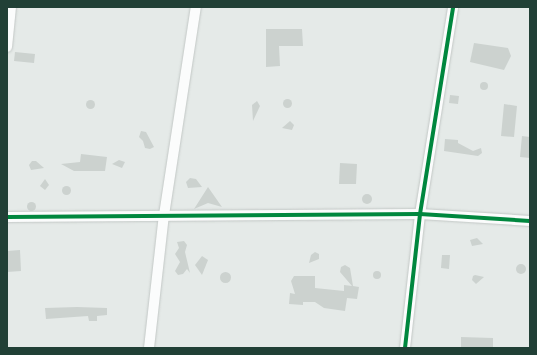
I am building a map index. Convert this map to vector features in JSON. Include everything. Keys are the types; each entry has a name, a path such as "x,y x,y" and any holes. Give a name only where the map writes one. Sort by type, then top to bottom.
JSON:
{"street":[{"path":"7,47 11,7"},
{"path":"150,348 164,215 196,7"},
{"path":"405,348 420,214 453,7"},
{"path":"7,217 420,214 530,221"}],"building":[{"path":"266,29 302,29 303,46 279,46 280,66 266,67"},
{"path":"474,43 508,48 511,56 504,70 470,62"},
{"path":"15,52 35,54 34,63 14,61"},
{"path":"482,82 486,82 488,86 486,90 482,90 480,88 480,84"},
{"path":"450,95 459,96 458,104 449,103"},
{"path":"285,99 289,99 291,103 289,107 285,107 283,105 283,101"},
{"path":"88,100 92,100 94,104 92,108 88,108 86,106 86,102"},
{"path":"257,101 260,106 253,121 252,105"},
{"path":"504,104 517,106 514,137 501,136"},
{"path":"290,121 294,125 292,130 282,128"},
{"path":"141,131 146,132 154,147 150,149 145,148 143,141 139,137"},
{"path":"522,136 530,137 530,158 520,157"},
{"path":"445,139 458,140 458,143 473,151 481,148 482,153 478,156 444,151"},
{"path":"81,154 107,157 105,171 74,171 61,164 80,162"},
{"path":"119,160 125,162 122,168 112,164"},
{"path":"32,161 36,161 44,168 31,170 29,165"},
{"path":"340,163 357,164 356,184 339,184"},
{"path":"190,178 196,179 202,187 188,188 186,182"},
{"path":"45,179 49,185 45,190 40,186"},
{"path":"64,186 68,186 70,190 68,194 64,194 62,192 62,188"},
{"path":"208,187 222,207 208,203 194,209"},
{"path":"365,194 369,194 372,199 369,204 365,204 362,201 362,197"},
{"path":"31,201 36,206 31,211 26,206"},
{"path":"477,238 483,244 472,246 470,240"},
{"path":"184,241 187,245 185,252 190,273 187,269 183,274 178,275 175,271 180,262 175,254 179,248 177,242"},
{"path":"20,250 21,271 7,272 7,251"},
{"path":"315,252 319,254 319,259 309,263 311,255"},
{"path":"442,255 450,255 449,269 441,268"},
{"path":"202,256 208,260 202,275 195,265"},
{"path":"519,264 523,264 525,265 525,273 519,274 516,271 516,267"},
{"path":"345,265 350,268 353,286 359,287 357,299 347,298 345,311 324,308 315,302 303,302 303,305 289,304 290,293 295,294 291,281 294,276 315,276 315,288 344,291 344,285 352,286 340,272 341,267"},
{"path":"225,271 229,273 231,277 229,281 225,283 221,281 219,277 221,273"},
{"path":"375,271 379,271 381,275 379,279 375,279 373,277 373,273"},
{"path":"473,276 484,277 476,284 472,280"},
{"path":"45,308 107,308 107,315 97,316 97,321 89,321 88,316 46,319"},
{"path":"461,337 493,338 493,348 461,348"}],"cycle path":[{"path":"405,348 420,214 453,7"},
{"path":"7,217 420,214 530,221"}]}
